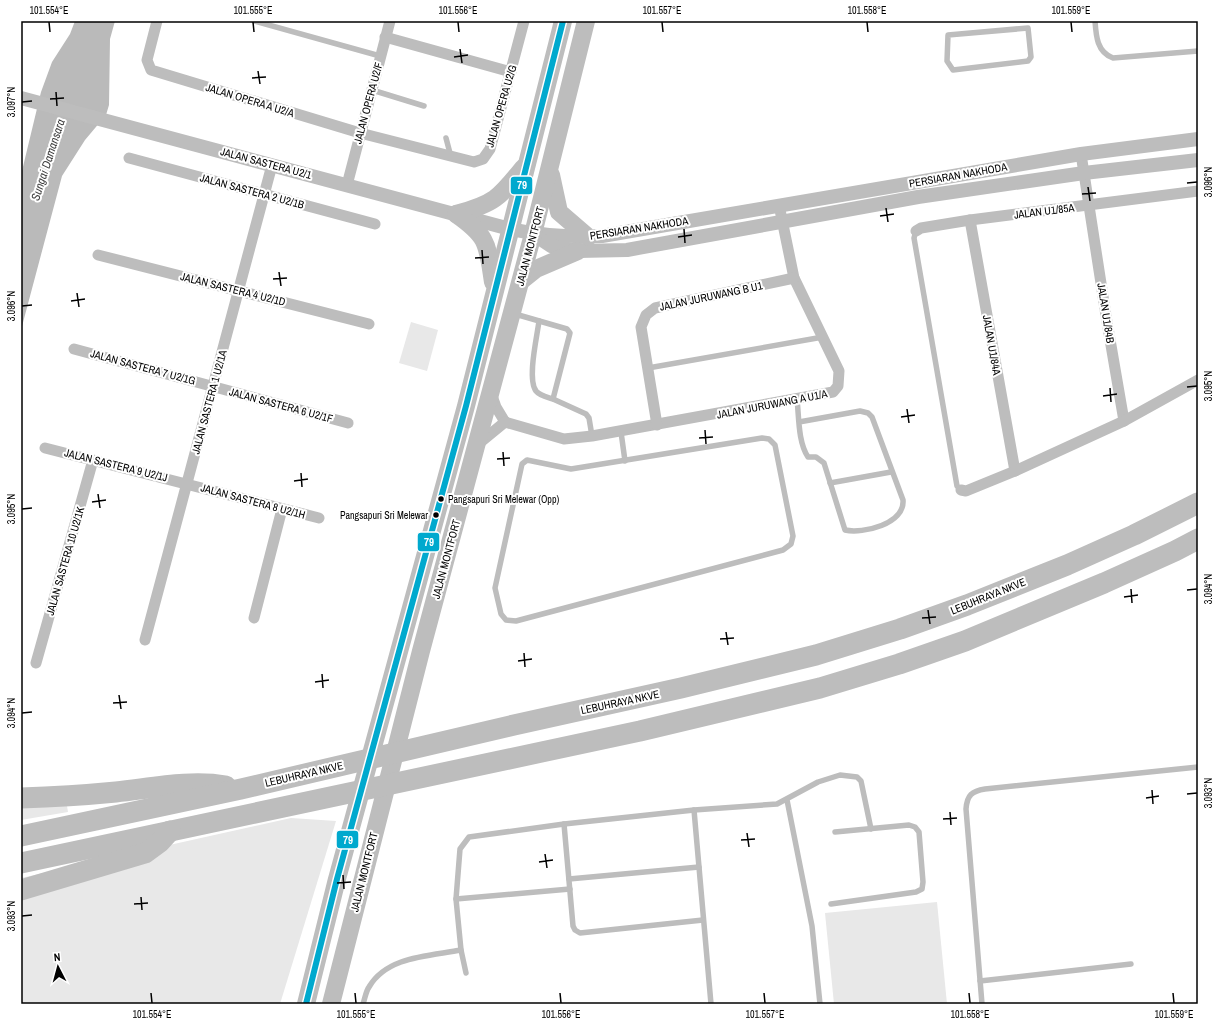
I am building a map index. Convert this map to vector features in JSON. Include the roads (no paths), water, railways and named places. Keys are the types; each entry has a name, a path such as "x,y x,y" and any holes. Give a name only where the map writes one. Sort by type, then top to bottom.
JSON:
{"highway":[{"name":"LEBUHRAYA NKVE","path":"21,836 240,789 514,725 681,688 857,643 934,618 1060,568 1134,535 1198,503"},
{"path":"21,863 640,731 820,688 899,664 965,641 1104,584 1198,539"},
{"path":"21,798 114,792 191,783 208,783 240,789"},
{"path":"21,890 145,853 160,842 170,830"}],"main road":[{"name":"JALAN MONTFORT","path":"306,1004 337,880 466,406 494,289 563,21"},
{"name":"JALAN MONTFORT","path":"331,1004 421,651 534,234 586,21"},
{"path":"456,214 481,208 492,201 505,191 527,162"},
{"path":"521,281 536,269 583,244 559,212 550,167"},
{"path":"456,214 475,228 487,246 494,289"}],"street":[{"name":"JALAN OPERA A U2/A","path":"157,21 147,60 151,70 360,133"},
{"name":"JALAN OPERA U2/F","path":"347,185 390,21"},
{"name":"JALAN OPERA U2/G","path":"360,133 474,162 484,159 490,149 524,21"},
{"path":"385,37 511,72"},
{"name":"JALAN SASTERA U2/1","path":"21,98 510,229"},
{"name":"PERSIARAN NAKHODA","path":"583,244 602,236 779,205 1081,154 1198,139"},
{"name":"JALAN U1/84B","path":"1081,154 1124,421"},
{"name":"JALAN SASTERA 2 U2/1B","path":"129,158 374,224"},
{"name":"PERSIARAN NAKHODA","path":"510,229 583,244 627,250 918,197 1084,173 1198,160"},
{"name":"JALAN SASTERA 1 U2/1A","path":"145,640 272,165"},
{"name":"JALAN U1/85A","path":"916,231 921,228 970,220 1198,190"},
{"name":"JALAN JURUWANG A U1/A","path":"505,422 564,439 621,432 833,392 838,386 839,371 824,337 794,278 779,205"},
{"name":"JALAN U1/84A","path":"970,220 1015,470"},
{"name":"JALAN SASTERA 4 U2/1D","path":"98,255 369,324"},
{"name":"JALAN JURUWANG B U1","path":"657,425 641,327 646,315 655,308 794,278"},
{"name":"JALAN SASTERA 7 U2/1G","path":"74,348 213,386"},
{"path":"961,490 966,491 1124,421 1198,380"},
{"name":"JALAN SASTERA 6 U2/1F","path":"213,386 348,423"},
{"path":"477,445 505,422 496,406 492,392"},
{"name":"JALAN SASTERA 9 U2/1J","path":"45,448 187,483"},
{"name":"JALAN SASTERA 10 U2/1K","path":"36,663 93,460"},
{"name":"JALAN SASTERA 8 U2/1H","path":"187,483 319,518"},
{"path":"254,618 282,509"}],"lane":[{"path":"254,21 380,56"},
{"path":"1028,21 1031,57 1028,61 953,70 947,61 948,34 1028,28"},
{"path":"1095,21 1100,48 1107,56 1113,58 1198,51"},
{"path":"372,90 424,106"},
{"path":"446,138 451,157"},
{"path":"916,231 914,238 957,486 961,490"},
{"path":"512,314 567,330 570,333 553,400"},
{"path":"539,321 532,373 533,384 536,390 543,396 586,414 589,418 592,436"},
{"path":"648,368 824,337"},
{"path":"797,399 800,422 804,451 808,457 816,457 824,463 845,530 851,532 881,526 895,519 902,510 902,500 872,417 868,413 860,411 800,422"},
{"path":"621,432 625,461"},
{"path":"762,438 769,439 775,445 793,536 791,544 783,550 516,622 506,620 501,614 495,588 522,464 527,460 571,469 625,461 762,438"},
{"path":"830,483 891,472"},
{"path":"982,1004 966,808 966,800 969,795 973,791 985,789 1198,767"},
{"path":"466,973 460,950 456,899 460,849 470,837 564,824 694,810 777,804 787,800 818,782 840,775 856,777 862,781 871,829"},
{"path":"787,800 812,926 820,1004"},
{"path":"694,810 711,1004"},
{"path":"564,824 573,926 575,930 580,933 703,920"},
{"path":"831,904 916,892 922,889 923,882 919,832 915,827 909,826 835,832"},
{"path":"569,879 699,867"},
{"path":"456,899 570,889"},
{"path":"363,1004 368,987 378,976 392,966 409,959 460,950"},
{"path":"980,981 1131,964"}],"water":[{"name":"Sungai Damansara","path":"75,21 115,21 110,39 109,105 106,115 85,140 62,176 21,330 21,175 41,92 52,62 70,34"}],"place":[{"name":"Pangsapuri Sri Melewar (Opp)","path":"441,499"},
{"name":"Pangsapuri Sri Melewar","path":"436,515"}]}
